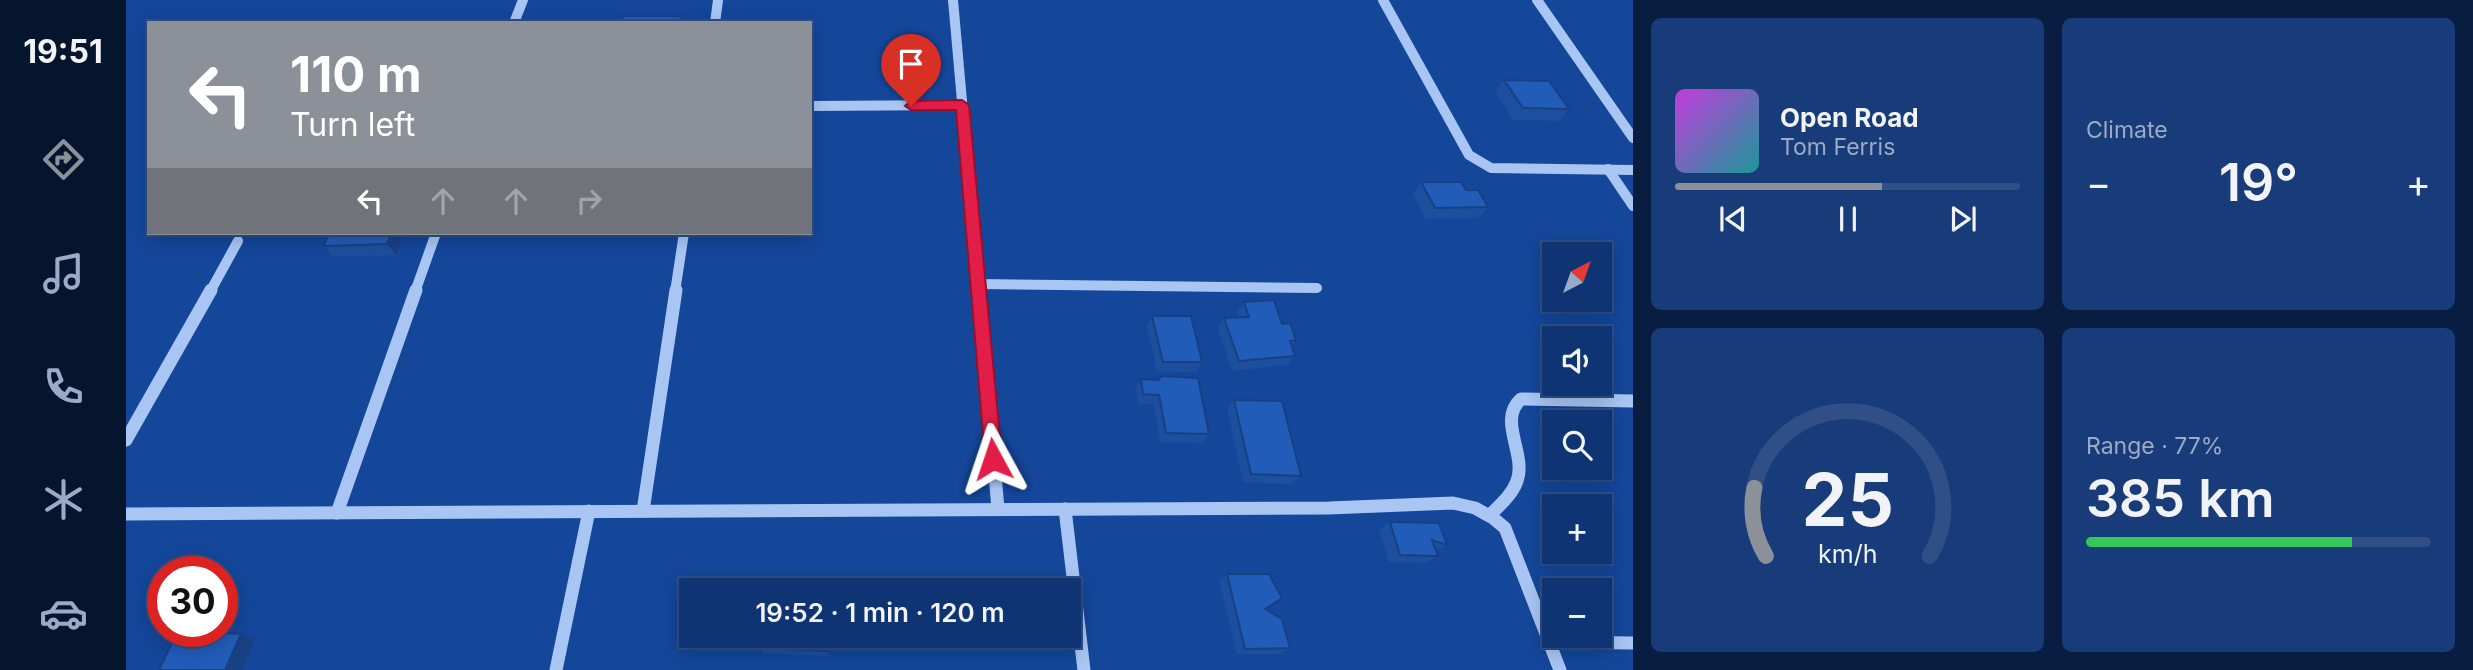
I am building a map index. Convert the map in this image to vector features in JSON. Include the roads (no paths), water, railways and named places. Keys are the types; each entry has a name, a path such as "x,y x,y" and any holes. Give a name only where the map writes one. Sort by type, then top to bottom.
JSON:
{"street":[{"path":"515,21 523,0"},
{"path":"715,21 718,0"},
{"path":"953,0 998,509"},
{"path":"1383,0 1474,160 1492,169 1633,170"},
{"path":"1537,0 1633,138"},
{"path":"812,106 962,105"},
{"path":"1608,169 1633,206"},
{"path":"337,513 435,235"},
{"path":"643,511 684,235"},
{"path":"126,440 238,241"},
{"path":"978,284 1317,288"},
{"path":"1490,514 1513,495 1520,476 1510,416 1513,406 1521,399 1633,401"},
{"path":"126,514 1329,508 1453,503 1472,506 1490,514 1505,528 1542,624"},
{"path":"1065,509 1084,670"},
{"path":"556,670 589,511"},
{"path":"1612,643 1633,643"},
{"path":"1551,648 1560,670"}]}
